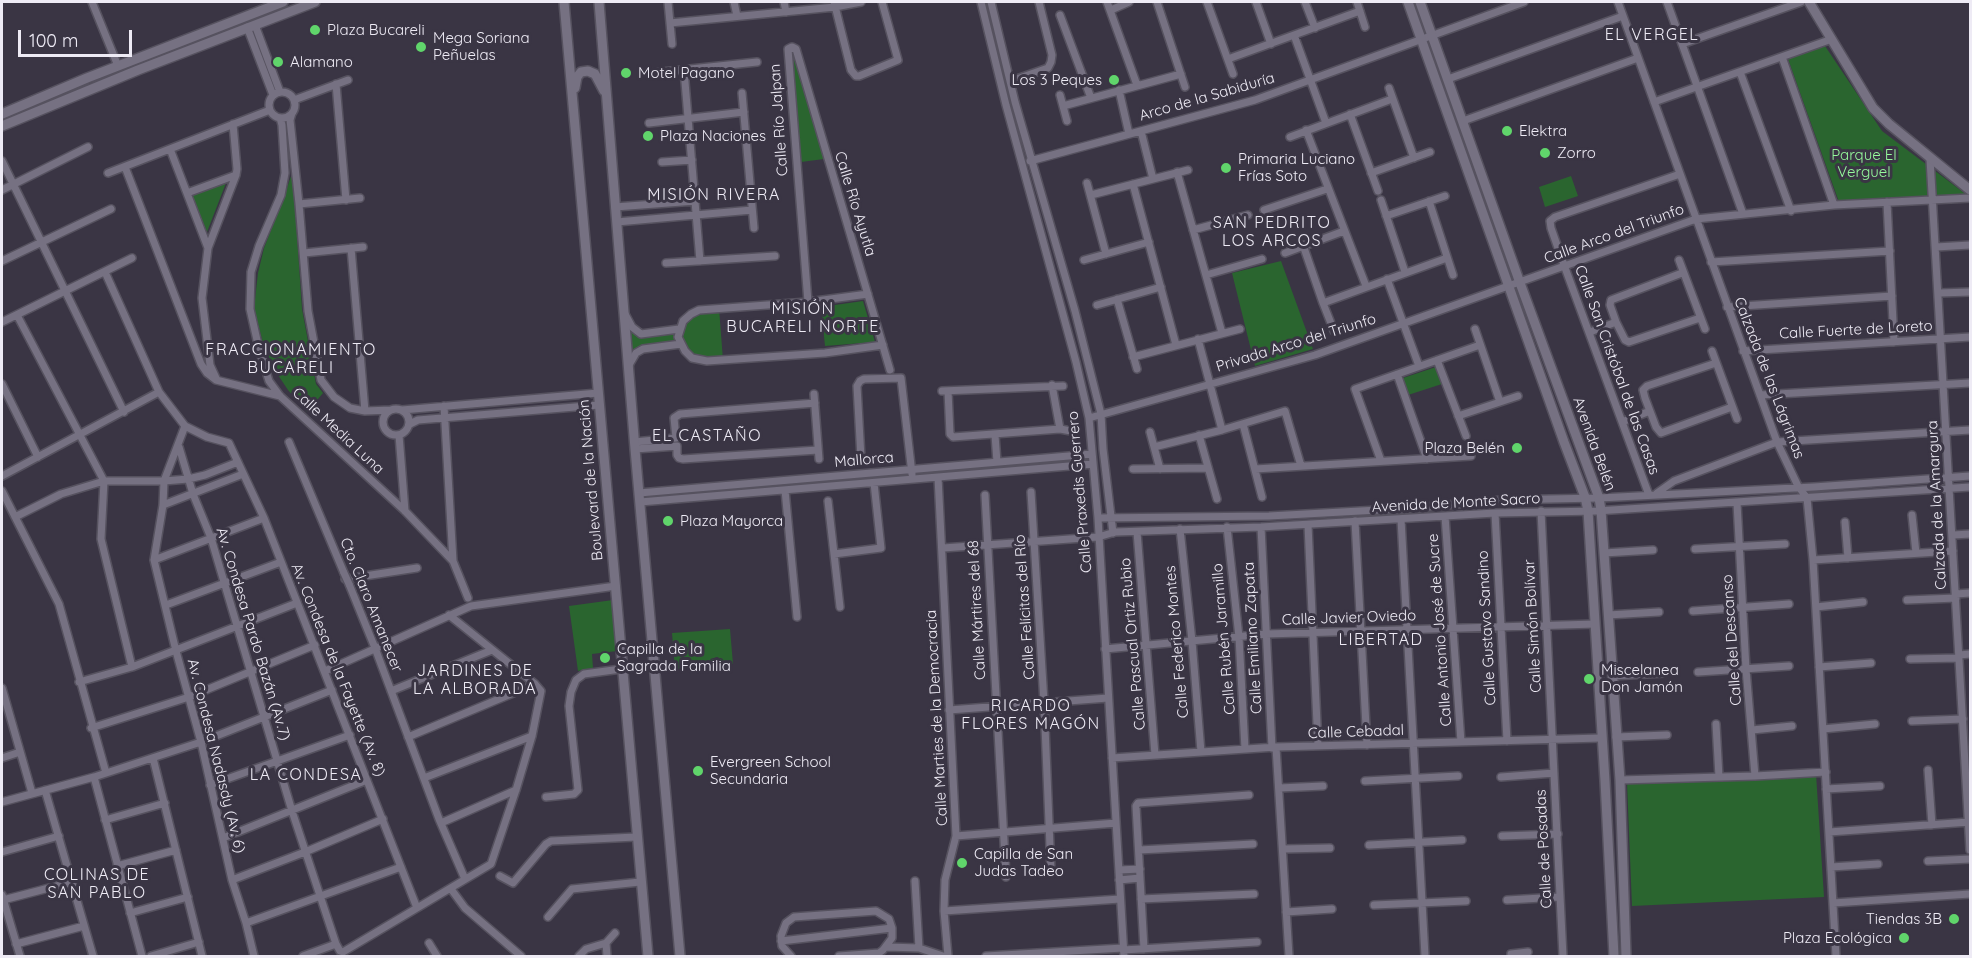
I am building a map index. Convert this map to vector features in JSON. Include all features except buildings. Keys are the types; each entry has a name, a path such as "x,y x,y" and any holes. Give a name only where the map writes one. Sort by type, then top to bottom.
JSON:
{"main road":[{"path":"2,114 284,2"},
{"path":"2,126 138,70 315,2"},
{"name":"Boulevard de la Nación","path":"564,2 648,955"},
{"path":"599,2 634,446 680,957"},
{"name":"Avenida Belén","path":"1408,2 1585,497 1588,511 1614,957"},
{"name":"Avenida Belén","path":"1420,2 1599,498 1620,780 1626,957"},
{"path":"1809,2 1873,108 1930,159 1971,190"},
{"path":"573,99 578,77 585,70 594,74 607,96"}],"street":[{"path":"92,2 118,66"},
{"path":"668,2 672,44"},
{"path":"734,2 737,16"},
{"path":"784,2 786,12"},
{"path":"670,23 861,2"},
{"path":"835,4 851,70 856,76 860,76 898,60 882,2"},
{"name":"Calle Praxedis Guerrero","path":"981,2 1089,418 1098,518 1124,952"},
{"name":"Calle Praxedis Guerrero","path":"991,2 1101,414 1113,532"},
{"path":"1011,81 1048,68 1051,62 1052,55 1039,2"},
{"path":"1107,2 1137,85"},
{"path":"1110,10 1129,2"},
{"path":"1158,2 1185,87"},
{"path":"1207,2 1233,74"},
{"path":"1256,2 1271,44"},
{"path":"1305,2 1315,28"},
{"path":"1356,2 1365,27"},
{"name":"Arco de la Sabiduría","path":"1022,164 1255,100 1524,2"},
{"name":"Calzada de las Lágrimas","path":"1618,2 1777,442 1798,486 1807,498"},
{"path":"1667,2 1743,214"},
{"path":"1682,44 1801,2"},
{"path":"1228,59 1360,11"},
{"path":"1060,15 1091,98"},
{"path":"1448,79 1623,16"},
{"path":"251,26 276,94"},
{"path":"1294,35 1326,123"},
{"path":"1654,102 1832,39"},
{"name":"Calle Río Ayutla","path":"792,47 796,49 890,370"},
{"name":"Calle Río Jalpan","path":"792,47 788,49 808,302"},
{"path":"1782,57 1834,205"},
{"path":"1463,121 1638,58"},
{"path":"652,73 757,62"},
{"path":"684,70 700,261"},
{"path":"1740,72 1791,211"},
{"path":"1063,106 1181,74"},
{"path":"294,100 348,80"},
{"path":"336,84 346,200"},
{"path":"1389,88 1414,158"},
{"path":"1119,90 1129,134"},
{"path":"288,93 294,100 294,109 288,116 280,118 270,110 269,103 276,94 288,93"},
{"path":"742,93 754,228"},
{"path":"1060,95 1067,121"},
{"path":"1290,137 1392,99"},
{"path":"108,173 270,110"},
{"path":"649,123 744,112"},
{"name":"Calle Media Luna","path":"292,113 290,120 300,204 308,311 321,380 334,397 350,408 365,411 391,410"},
{"path":"1350,114 1377,191"},
{"name":"Calle Media Luna","path":"280,118 285,173 281,195 259,246 251,272 250,309 269,381 280,396 405,511 453,561 468,598"},
{"path":"216,380 210,365 202,298 208,248 236,176 232,124"},
{"path":"1306,130 1366,286"},
{"path":"1141,131 1153,178"},
{"path":"2,190 88,147"},
{"path":"170,149 208,248"},
{"path":"1371,173 1430,152"},
{"name":"Calzada de la Amargura","path":"1930,159 1951,488 1959,657 1968,758 1971,850"},
{"path":"662,162 692,160"},
{"path":"2,161 124,412"},
{"path":"125,167 201,364 207,373 216,380 280,396"},
{"path":"1091,195 1188,170"},
{"path":"1177,172 1222,333"},
{"name":"Calle San Cristóbal de las Casas","path":"1652,494 1622,422 1550,221 1680,174"},
{"path":"187,193 236,176"},
{"path":"1087,183 1106,254"},
{"path":"1133,184 1176,345"},
{"path":"1264,210 1327,189"},
{"path":"1386,216 1445,196"},
{"path":"300,204 360,198"},
{"name":"Calle Arco del Triunfo","path":"1509,287 1564,265 1696,219 1834,205 1971,198"},
{"path":"1381,200 1405,272"},
{"path":"615,207 695,201"},
{"path":"1429,201 1453,275"},
{"path":"1887,202 1894,342"},
{"path":"658,204 660,218"},
{"path":"2,261 111,209"},
{"path":"616,222 752,210"},
{"path":"1193,230 1248,215"},
{"path":"1285,254 1303,245 1344,231"},
{"path":"1084,260 1149,242"},
{"path":"1303,245 1334,331"},
{"path":"1936,247 1971,245"},
{"path":"304,253 363,247"},
{"path":"351,248 365,411"},
{"path":"1711,262 1890,251"},
{"path":"666,263 775,256"},
{"path":"2,322 132,258"},
{"path":"1323,303 1447,258"},
{"path":"1206,275 1262,259"},
{"path":"1679,260 1705,329"},
{"path":"105,272 159,392 185,426 179,447 164,481 163,505 154,560"},
{"path":"1682,273 1611,300 1610,305 1616,322 1625,340 1629,342 1700,318"},
{"path":"1387,279 1419,366"},
{"path":"1097,305 1161,287"},
{"name":"Privada Arco del Triunfo","path":"1089,418 1315,355 1509,287"},
{"path":"1939,293 1971,292"},
{"path":"868,294 808,302 699,310 683,321 678,337 684,351 692,358 707,362 883,345"},
{"path":"1727,307 1892,296"},
{"path":"1117,299 1137,369"},
{"path":"624,311 632,327 641,334 679,329"},
{"path":"17,315 104,481 101,539 132,667"},
{"path":"1590,332 1616,322"},
{"path":"1133,357 1240,329"},
{"path":"1475,329 1500,402"},
{"name":"Calle Fuerte de Loreto","path":"1743,351 1971,337"},
{"path":"1198,339 1222,430"},
{"path":"628,366 636,352 643,349 681,344"},
{"path":"1381,462 1355,389 1480,345"},
{"path":"1712,351 1737,419"},
{"path":"1437,360 1466,436"},
{"path":"1716,363 1644,388 1650,411 1660,433 1732,407"},
{"path":"1397,374 1428,459"},
{"path":"861,459 857,386 864,379 900,378 903,384 912,479"},
{"path":"1760,395 1971,383"},
{"path":"2,384 38,457"},
{"path":"1052,385 1060,429"},
{"path":"1063,386 945,391 950,434 953,437 1060,429 1071,431"},
{"path":"2,476 159,392"},
{"path":"598,393 391,410 384,416 384,426 390,433 399,435 406,431 410,424 418,420 599,405"},
{"name":"Mallorca","path":"814,394 819,459"},
{"path":"1458,416 1518,396"},
{"path":"634,446 663,443 676,438 674,418 680,414 815,403"},
{"path":"444,406 453,561"},
{"path":"402,410 408,415 410,424"},
{"path":"1154,447 1285,411 1301,466"},
{"path":"1622,422 1650,411"},
{"path":"1243,424 1262,497"},
{"name":"Av. Condesa de la Fayette (Av. 8)","path":"185,426 207,437 229,443 264,518 417,908"},
{"path":"1652,494 1674,481 1777,442 1971,430"},
{"path":"1150,432 1160,469"},
{"path":"399,435 405,511"},
{"path":"995,435 997,462"},
{"path":"1199,435 1216,499"},
{"name":"Cto. Claro Amanecer","path":"290,442 375,648 441,823 465,879"},
{"path":"663,443 677,446 677,455 683,459 818,450"},
{"name":"Av. Condesa Pardo Bazán (Av.7)","path":"179,447 193,494 211,538 292,811 336,944 343,952 417,908"},
{"name":"Mallorca","path":"640,498 719,486 1092,454"},
{"path":"1255,469 1471,456"},
{"path":"1024,460 1025,469"},
{"path":"15,517 61,494 104,481 188,479 238,462"},
{"name":"Mallorca","path":"640,498 720,495 1093,464"},
{"path":"1133,469 1208,468"},
{"path":"163,505 243,474"},
{"path":"205,475 209,488"},
{"name":"Avenida de Monte Sacro","path":"1098,518 1269,516 1511,500 1599,498 1971,476"},
{"name":"Calle Marties de la Democracia","path":"938,477 956,836 945,880 944,911 948,957"},
{"path":"834,554 881,548 874,483"},
{"path":"719,486 720,495"},
{"name":"Avenida de Monte Sacro","path":"943,548 1098,537 1113,532 1308,525 1495,513 1588,511 1971,487"},
{"path":"785,490 797,618"},
{"path":"2,491 59,604 106,773"},
{"name":"Calle Felícitas del Río","path":"1031,492 1052,871"},
{"name":"Calle Mártires del 68","path":"985,495 1006,877"},
{"path":"1807,498 1816,607 1836,957"},
{"path":"828,501 840,607"},
{"name":"Calle del Descanso","path":"1737,503 1746,669 1755,776"},
{"name":"Calle Simón Bolívar","path":"1541,511 1552,739"},
{"name":"Calle Gustavo Sandino","path":"1495,513 1507,741"},
{"path":"1912,515 1916,554"},
{"name":"Calle Antonio José de Sucre","path":"1445,516 1461,742"},
{"path":"154,560 264,518"},
{"path":"1401,519 1425,957"},
{"path":"1354,521 1367,745"},
{"path":"1845,522 1848,558"},
{"path":"1308,525 1318,746"},
{"name":"Calle Rubén Jaramillo","path":"1227,527 1239,636 1245,749"},
{"name":"Calle Emiliano Zapata","path":"1261,527 1266,634 1279,788 1289,957"},
{"name":"Calle Federico Montes","path":"1180,529 1201,752"},
{"name":"Calle Pascual Ortiz Rubio","path":"1137,532 1155,755"},
{"path":"1953,535 1971,534"},
{"path":"1695,549 1785,544"},
{"path":"1604,553 1653,550"},
{"path":"1813,560 1953,551"},
{"name":"Av. Condesa Nadasdy (Av. 6)","path":"154,560 201,742 232,880 255,957"},
{"path":"166,605 281,562"},
{"path":"346,579 417,568"},
{"path":"325,670 471,606 616,586"},
{"path":"1907,600 1971,593"},
{"path":"1816,607 1863,602"},
{"path":"80,682 176,651 297,603"},
{"path":"1693,611 1789,604"},
{"path":"1608,615 1659,612"},
{"path":"417,908 491,864 516,790 541,699 541,691 536,684 449,615"},
{"name":"Calle Javier Oviedo","path":"1105,649 1266,634 1595,624"},
{"path":"92,727 189,697 315,645"},
{"path":"391,691 492,650"},
{"path":"1910,659 1959,657 1971,654"},
{"path":"1819,667 1871,663"},
{"path":"1698,672 1789,666"},
{"path":"546,797 574,794 578,790 569,706 576,680 584,674 621,669"},
{"path":"1612,676 1664,673"},
{"path":"408,737 536,684"},
{"path":"2,688 4,704 32,793"},
{"path":"2,802 93,777 201,742 332,690"},
{"path":"949,710 1108,698"},
{"path":"1912,721 1965,717"},
{"path":"1716,724 1719,777"},
{"path":"1823,729 1875,724"},
{"path":"1752,730 1792,726"},
{"path":"210,784 350,735"},
{"path":"1616,737 1667,735"},
{"path":"424,778 532,736"},
{"name":"Calle Cebadal","path":"1112,758 1318,746 1601,738"},
{"name":"Calle de Posadas","path":"1552,739 1563,957"},
{"path":"2,758 20,752"},
{"path":"153,758 202,957"},
{"path":"1928,770 1932,825"},
{"path":"1620,780 1826,772"},
{"path":"1501,777 1554,773"},
{"path":"1365,781 1458,776"},
{"path":"93,777 142,957"},
{"path":"223,838 367,780"},
{"path":"1279,788 1323,786"},
{"path":"1826,789 1880,786"},
{"path":"45,790 93,957"},
{"path":"441,823 516,790"},
{"path":"1144,949 1136,806 1138,803 1250,795"},
{"path":"105,820 165,802"},
{"path":"232,880 383,819"},
{"path":"1829,832 1969,822"},
{"path":"956,836 1116,823"},
{"path":"1502,836 1558,834"},
{"path":"2,852 58,836"},
{"path":"500,876 513,883 551,841 636,837"},
{"path":"1369,845 1462,840"},
{"path":"1139,850 1253,844"},
{"path":"1283,849 1330,848"},
{"path":"117,866 176,850"},
{"path":"1928,861 1971,859"},
{"path":"1831,867 1878,864"},
{"path":"246,923 401,867"},
{"path":"1119,870 1140,869"},
{"path":"1119,880 1140,878"},
{"path":"915,881 919,948"},
{"path":"20,957 2,898 72,882"},
{"path":"548,917 572,889 640,882"},
{"path":"451,889 465,908 521,957"},
{"path":"1141,899 1254,894"},
{"path":"1833,903 1971,894"},
{"path":"130,913 188,897"},
{"path":"1507,900 1560,897"},
{"path":"944,911 1120,899"},
{"path":"1374,905 1466,901"},
{"path":"1287,912 1332,909"},
{"path":"791,957 785,951 781,941 783,927 794,917 876,911 888,919 892,928 892,938 887,947 879,953 839,957"},
{"path":"16,945 84,926"},
{"path":"781,941 892,928"},
{"path":"579,957 586,949 606,943 615,933"},
{"path":"151,957 199,942"},
{"path":"986,957 1124,952 1135,949 1257,942"},
{"path":"429,943 437,957"},
{"path":"606,943 607,957"},
{"path":"303,957 336,944"},
{"path":"887,947 919,948 943,957"},
{"path":"1511,957 1511,954 1528,952"}],"green space":[{"name":"Parque El Verguel","path":"1825,46 1882,131 1967,195 1839,202 1788,59"},
{"path":"790,51 795,51 824,159 801,162"},
{"path":"291,176 293,177 302,309 316,384 323,393 307,412 276,372 264,347 254,308 258,273 264,248"},
{"path":"1571,176 1578,196 1545,207 1539,187"},
{"path":"226,183 207,232 192,195"},
{"path":"1281,261 1313,349 1255,366 1232,273"},
{"path":"863,301 875,342 825,346 821,307"},
{"path":"719,308 723,360 692,358 681,344 643,348 628,365 624,312 641,334 679,329 691,314"},
{"path":"1436,367 1442,384 1408,395 1403,378"},
{"path":"613,600 617,651 592,654 593,668 578,671 569,606"},
{"path":"730,629 733,664 675,669 672,633"},
{"path":"1816,774 1824,897 1632,906 1627,783"}],"place":[{"name":"Plaza Bucareli","path":"315,30"},
{"name":"Mega Soriana Peñuelas","path":"421,47"},
{"name":"Alamano","path":"278,62"},
{"name":"Motel Pagano","path":"626,73"},
{"name":"Los 3 Peques","path":"1114,80"},
{"name":"Elektra","path":"1507,131"},
{"name":"Plaza Naciones","path":"648,136"},
{"name":"Zorro","path":"1545,153"},
{"name":"Primaria Luciano Frías Soto","path":"1226,168"},
{"name":"Plaza Belén","path":"1517,448"},
{"name":"Plaza Mayorca","path":"668,521"},
{"name":"Capilla de la Sagrada Familia","path":"605,658"},
{"name":"Miscelanea Don Jamón","path":"1589,679"},
{"name":"Evergreen School Secundaria","path":"698,771"},
{"name":"Capilla de San Judas Tadeo","path":"962,863"},
{"name":"Tiendas 3B","path":"1954,919"},
{"name":"Plaza Ecológica","path":"1904,938"}],"district":[{"name":"EL VERGEL","path":"1652,35"},
{"name":"MISIÓN RIVERA","path":"714,195"},
{"name":"SAN PEDRITO LOS ARCOS","path":"1272,232"},
{"name":"MISIÓN BUCARELI NORTE","path":"803,318"},
{"name":"FRACCIONAMIENTO BUCARELI","path":"291,359"},
{"name":"EL CASTAÑO","path":"707,436"},
{"name":"LIBERTAD","path":"1381,640"},
{"name":"JARDINES DE LA ALBORADA","path":"475,680"},
{"name":"RICARDO FLORES MAGÓN","path":"1031,715"},
{"name":"LA CONDESA","path":"306,775"},
{"name":"COLINAS DE SAN PABLO","path":"97,884"}]}
